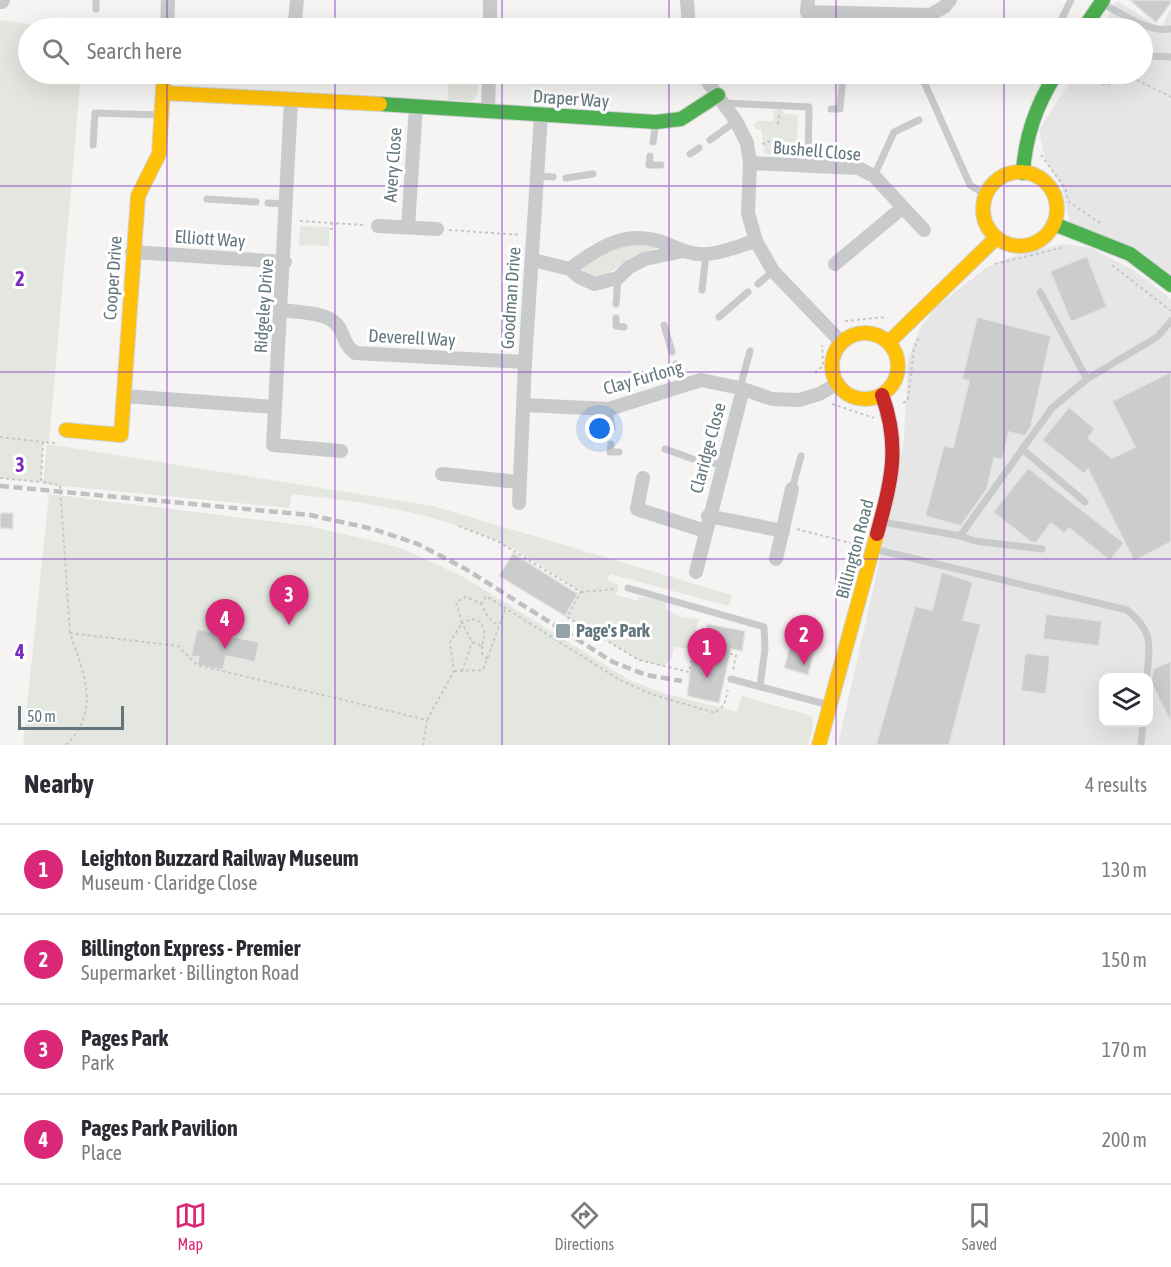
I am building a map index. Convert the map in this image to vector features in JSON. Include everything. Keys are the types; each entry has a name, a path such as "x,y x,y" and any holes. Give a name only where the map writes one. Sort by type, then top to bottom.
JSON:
{"street":[{"path":"167,18 168,0"},
{"path":"295,18 297,0"},
{"path":"490,0 490,18"},
{"path":"687,0 688,18"},
{"path":"808,0 807,12 882,15 930,15 944,7 950,0"},
{"path":"1091,18 1102,1"},
{"name":"Cooper Drive","path":"66,430 121,435 132,252 138,196 159,154 164,84"},
{"path":"488,111 489,84"},
{"path":"710,84 736,121 747,143 750,163 748,213 756,240 773,271 842,343"},
{"path":"1023,173 1028,129 1040,97 1049,84"},
{"name":"Draper Way","path":"164,93 416,106 656,122 681,119 721,99"},
{"name":"Ridgeley Drive","path":"291,101 285,262 273,445 340,451"},
{"name":"Avery Close","path":"408,227 416,106"},
{"name":"Goodman Drive","path":"519,503 518,482 541,115"},
{"name":"Bushell Close","path":"750,163 858,168 874,176 924,230"},
{"path":"1011,173 1038,176 1049,186 1056,200 1054,224 1045,238 1034,244 1014,246 996,238 984,218 986,195 1001,178 1011,173"},
{"path":"835,264 902,208"},
{"path":"1054,224 1130,254 1171,285"},
{"name":"Avery Close","path":"378,226 437,229"},
{"path":"570,269 612,241 623,238 654,238 683,251 706,255 756,240"},
{"path":"889,342 964,272 996,238"},
{"path":"533,260 570,269 579,278 594,284 618,278 645,259 683,251"},
{"name":"Elliott Way","path":"132,252 285,262"},
{"name":"Deverell Way","path":"282,310 329,317 339,328 346,345 355,352 525,362"},
{"path":"870,333 889,342 898,360 896,381 882,395 862,399 853,397 837,384 832,364 842,343 850,337 870,333"},
{"name":"Clay Furlong","path":"524,405 609,410 701,380 742,389 771,399 799,400 819,394 837,384"},
{"name":"Claridge Close","path":"696,572 708,516 742,389"},
{"name":"Billington Road","path":"819,745 831,706 869,548 880,521 896,455 895,432 882,395"},
{"path":"124,396 275,407"},
{"path":"442,474 518,482"},
{"path":"643,478 637,509 705,531"},
{"path":"776,559 786,529 792,489"},
{"name":"Claridge Close","path":"708,516 786,529"}],"lane":[{"path":"96,0 96,9"},
{"path":"1062,18 1071,0"},
{"path":"1102,1 1131,18"},
{"path":"1153,28 1162,31 1171,29"},
{"path":"1153,56 1171,57"},
{"path":"831,109 840,109 842,84"},
{"path":"925,84 970,185 986,195"},
{"path":"721,99 813,108 808,166"},
{"path":"93,145 95,113 162,116"},
{"path":"874,176 894,132 919,120"},
{"path":"710,140 736,121"},
{"path":"653,142 656,122"},
{"path":"690,154 699,148"},
{"path":"650,156 649,165 661,165"},
{"path":"566,178 593,174"},
{"path":"537,176 553,177"},
{"path":"207,199 256,202"},
{"path":"268,203 288,204"},
{"path":"702,290 706,255"},
{"path":"758,284 773,271"},
{"path":"616,304 618,278"},
{"path":"719,317 748,292"},
{"path":"1040,292 1087,379"},
{"path":"616,318 616,326 624,327"},
{"path":"960,536 1052,408 1087,379 1157,337 1171,321"},
{"path":"664,325 672,352"},
{"path":"742,389 750,351"},
{"path":"676,364 682,386"},
{"path":"609,410 612,428"},
{"path":"611,444 610,452 619,452"},
{"path":"665,449 693,459"},
{"path":"1022,449 1085,502"},
{"path":"792,489 801,456"},
{"path":"707,462 722,465"},
{"path":"880,521 960,536 975,541 1042,549"},
{"path":"869,548 1127,610 1144,624 1150,642 1147,673"},
{"path":"628,588 764,627 765,649 760,686"},
{"path":"731,679 831,706"},
{"path":"1141,745 1143,727"}],"path":[{"path":"1145,84 1171,97"},
{"path":"1040,153 1065,188 1069,202 1074,208"},
{"path":"287,220 378,226"},
{"path":"330,229 332,229 332,223"},
{"path":"437,229 533,236"},
{"path":"989,269 996,263 1068,246"},
{"path":"1109,264 1171,311"},
{"path":"845,321 886,317"},
{"path":"908,400 914,348 923,329"},
{"path":"815,374 823,366 822,345"},
{"path":"0,437 60,444"},
{"path":"42,482 43,442"},
{"path":"0,478 60,485 70,633 87,682 88,698 79,727 66,745"},
{"path":"459,526 499,542 581,592 628,588"},
{"path":"786,529 869,548"},
{"path":"581,592 567,617 639,660 689,672 694,646 732,654"},
{"path":"481,604 486,596 620,680 651,694 715,713 724,705 731,679 735,655 732,654 732,649"},
{"path":"482,646 472,642 462,623 455,606 459,598 466,597 481,604 488,617 498,626"},
{"path":"454,670 480,672 488,660 506,607"},
{"path":"423,745 427,720 454,670 450,642 462,623 472,619 481,622 485,633 482,653 488,660"},
{"path":"70,633 178,646 197,665 427,720"},
{"path":"462,671 472,642"}],"shaded area":[{"path":"1117,1 1145,18 1108,18"},
{"path":"1171,8 1171,294 1130,254 1071,227 1062,187 1045,159 1039,130 1069,84 1153,84 1153,23 1161,28"},
{"path":"0,20 18,22 18,84 80,84 49,442 43,443 41,482 0,478"},
{"path":"449,84 479,84 477,96 471,101 448,100"},
{"path":"778,109 785,114 798,115 797,142 803,148 802,156 797,155 797,148 793,148 793,145 772,143 771,154 765,154 761,129 756,129 754,125 757,121 773,121 774,111"},
{"path":"300,226 329,227 329,246 299,245"},
{"path":"638,243 660,247 628,259 603,278 585,275 582,267 617,246"},
{"path":"1063,244 1091,248 1135,271 1171,299 1171,745 838,745 897,482 904,439 908,359 919,330 935,308 987,267 1017,255"},
{"path":"47,444 433,506 732,595 729,606 610,574 607,580 619,585 616,595 638,601 639,597 666,601 666,609 680,617 699,619 691,649 674,647 671,660 662,666 639,660 565,616 579,591 518,552 472,531 396,509 292,494 289,508 43,484"},
{"path":"49,494 309,526 398,547 462,576 631,681 667,694 737,712 742,696 812,717 813,727 808,745 23,745"}],"building":[{"path":"1130,0 1171,0 1156,23"},
{"path":"1087,256 1107,307 1071,322 1050,271"},
{"path":"977,317 1051,336 1031,427 1025,436 1009,432 1002,460 994,458 987,489 961,526 925,516 944,445 953,448 969,381 962,379"},
{"path":"1171,372 1171,542 1134,561 1088,469 1084,474 1042,440 1069,407 1095,429 1088,438 1112,458 1135,447 1112,401"},
{"path":"1028,468 1124,543 1110,561 1069,528 1064,533 1051,523 1036,543 1031,542 993,512"},
{"path":"0,513 13,513 13,529 0,528"},
{"path":"513,553 578,594 565,616 499,576"},
{"path":"942,572 973,582 963,620 981,624 949,745 876,745 915,606 932,610"},
{"path":"1046,614 1102,621 1099,646 1043,639"},
{"path":"707,624 745,631 742,651 731,649 719,703 687,696 692,657 697,650 703,651"},
{"path":"197,629 259,642 255,662 226,656 223,670 197,665 199,657 191,656"},
{"path":"792,640 815,648 808,675 784,668"},
{"path":"1025,653 1050,656 1046,694 1021,691"},
{"path":"1171,661 1171,723 1153,686 1153,669"}],"railway":[{"path":"0,486 310,515 373,529 418,544 464,568 613,662 646,675 682,681"}],"traffic: fast":[{"path":"1091,18 1103,0"},
{"path":"1023,173 1029,134 1050,84"},
{"path":"380,104 656,122 681,119 718,95"},
{"path":"1054,224 1130,254 1171,285"}],"traffic: slow":[{"path":"66,430 121,435 138,196 159,154 163,84"},
{"path":"164,93 380,104"},
{"path":"1020,172 1034,175 1046,183 1054,195 1057,209 1054,223 1046,235 1034,243 1020,246 1006,243 994,235 986,223 983,209 986,195 994,183 1006,175 1020,172"},
{"path":"889,342 996,238"},
{"path":"865,333 878,336 888,343 895,353 898,366 895,379 888,389 878,396 865,399 852,396 842,389 835,379 832,366 835,353 842,343 852,336 865,333"},
{"path":"819,745 877,534"}],"traffic: jam":[{"path":"877,534 892,464 891,431 882,395"}],"place":[{"name":"Pages Park","path":"289,625"},
{"name":"Page's Park","path":"563,631"},
{"name":"Pages Park Pavilion","path":"225,649"},
{"name":"Billington Express - Premier","path":"804,665"},
{"name":"Leighton Buzzard Railway Museum","path":"707,678"}]}
